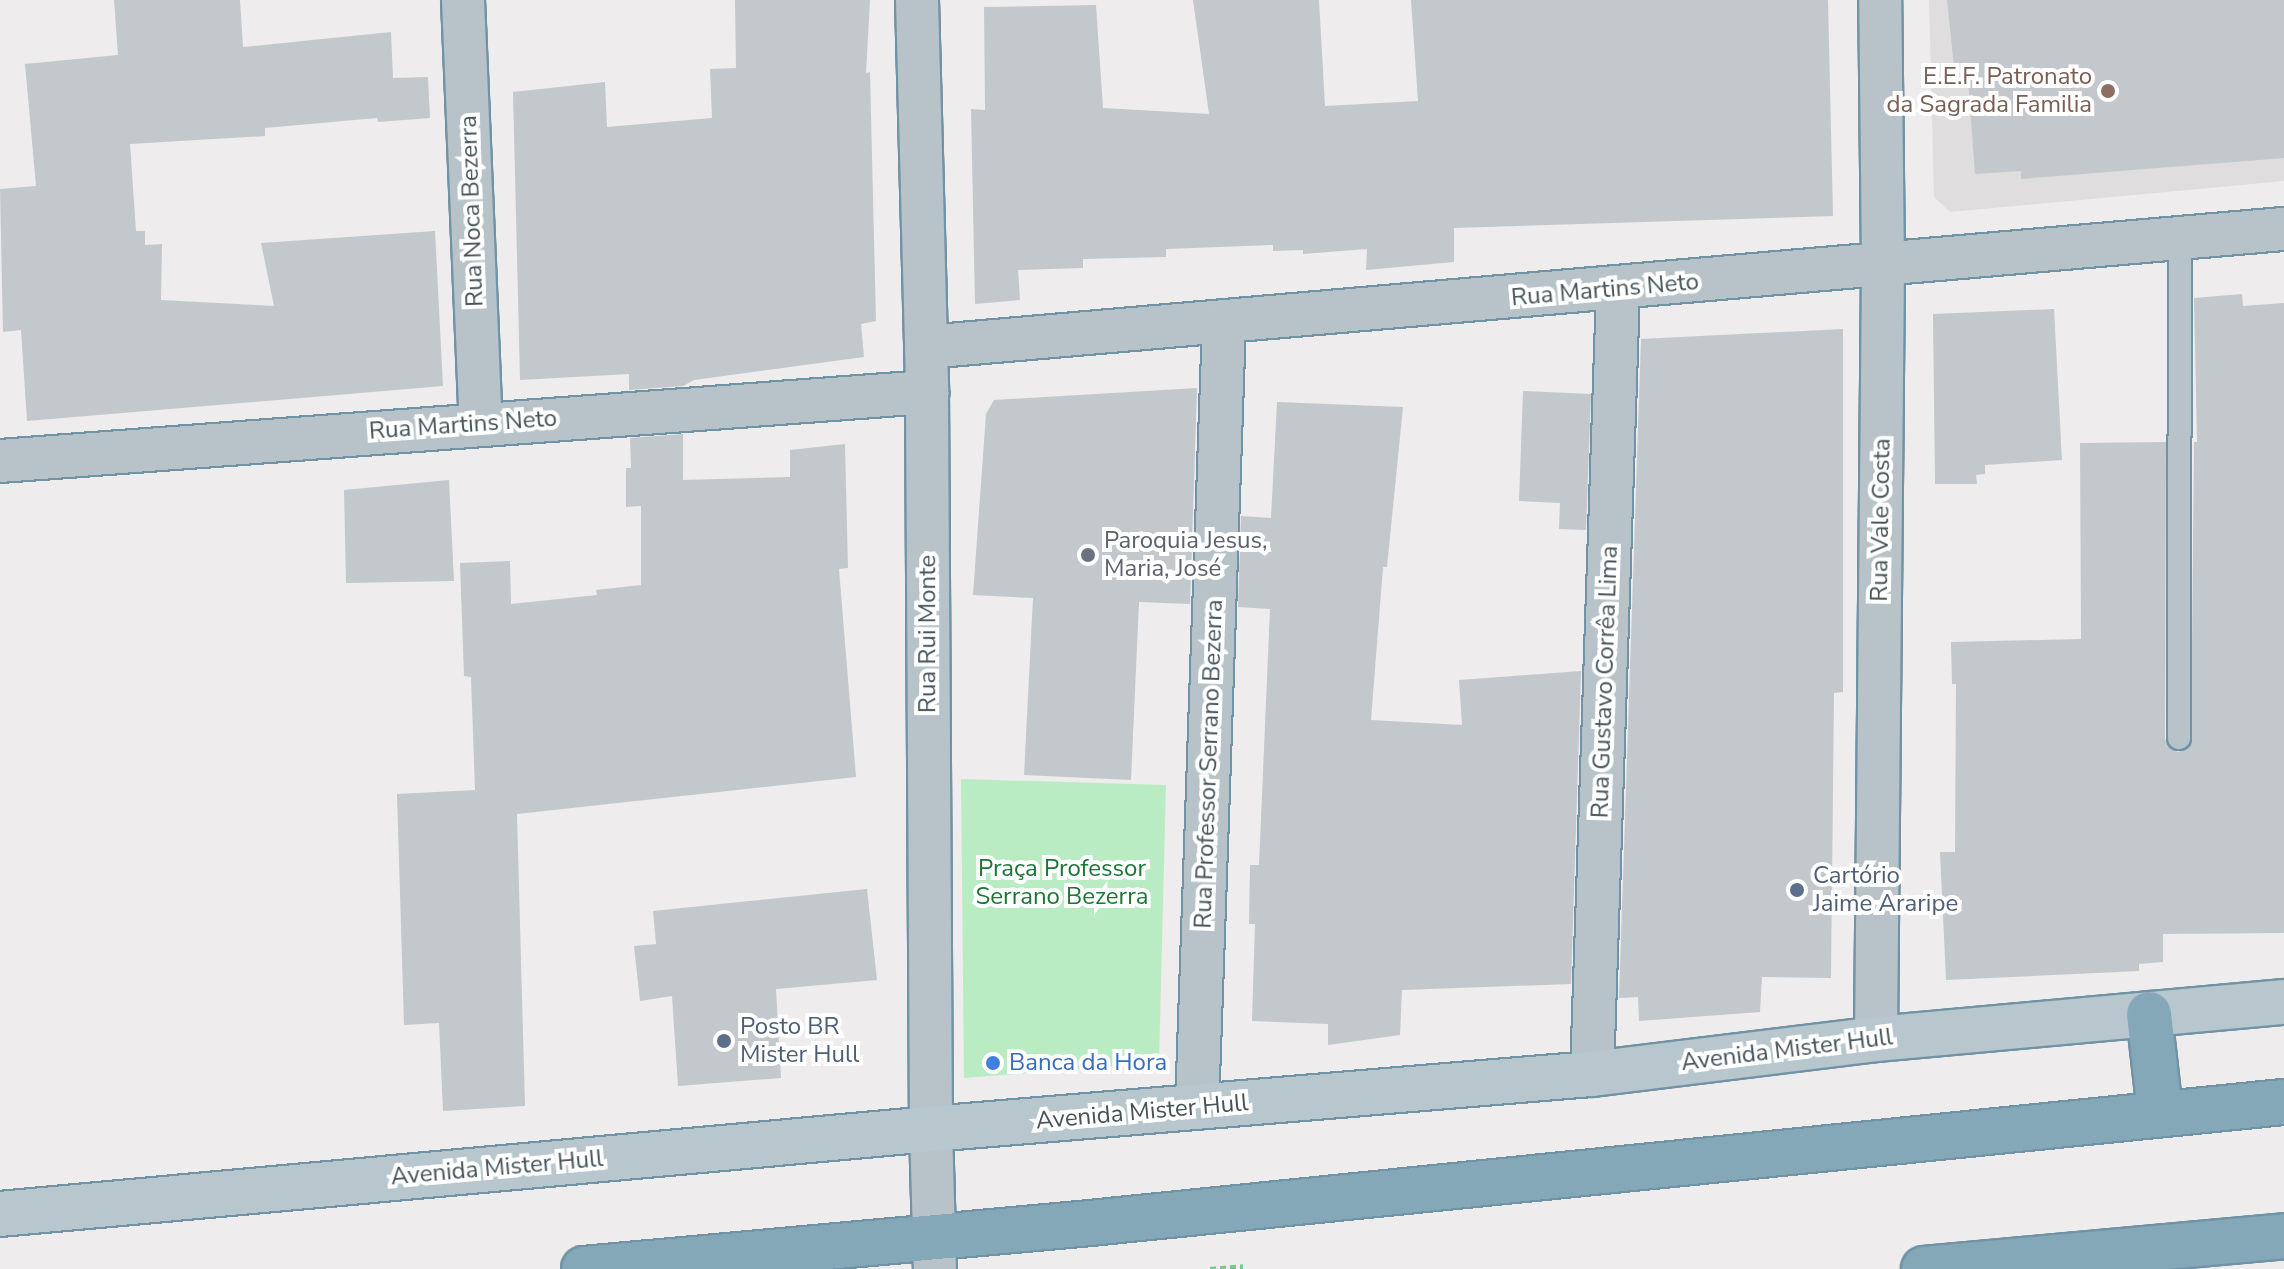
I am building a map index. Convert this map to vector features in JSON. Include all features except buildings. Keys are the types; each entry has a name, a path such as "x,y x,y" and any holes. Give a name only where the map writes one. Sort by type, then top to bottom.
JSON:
{"highway":[{"path":"2149,1014 2160,1112"},
{"path":"584,1269 935,1253 2160,1112 2284,1102"},
{"path":"1924,1269 2118,1260 2284,1236"}],"main road":[{"name":"Avenida Mister Hull","path":"0,1214 931,1129 1592,1074 1876,1039 2284,1002"}],"street":[{"name":"Rua Noca Bezerra","path":"463,0 481,423"},
{"name":"Rua Rui Monte","path":"917,0 927,392 931,1129 935,1253"},
{"name":"Rua Vale Costa","path":"1876,1039 1883,266 1880,0"},
{"name":"Rua Martins Neto","path":"926,347 2284,229"},
{"name":"Rua Gustavo Corrêa Lima","path":"1592,1074 1618,289"},
{"name":"Rua Professor Serrano Bezerra","path":"1197,1108 1224,323"},
{"name":"Rua Martins Neto","path":"0,461 927,392"}],"lane":[{"path":"2179,738 2180,239"}],"path":[{"path":"1210,1269 1243,1266"}],"shaded area":[{"name":"E.E.F. Patronato da Sagrada Familia","path":"1929,0 2284,0 2284,181 1950,212 1934,197"}],"green space":[{"name":"Praça Professor Serrano Bezerra","path":"961,779 1166,785 1159,1063 964,1078"}],"place":[{"name":"E.E.F. Patronato da Sagrada Familia","path":"2108,91"},
{"name":"Paroquia Jesus, Maria, José","path":"1088,555"},
{"name":"Cartório Jaime Araripe","path":"1797,890"},
{"name":"Posto BR Mister Hull","path":"724,1041"},
{"name":"Banca da Hora","path":"993,1063"}]}
